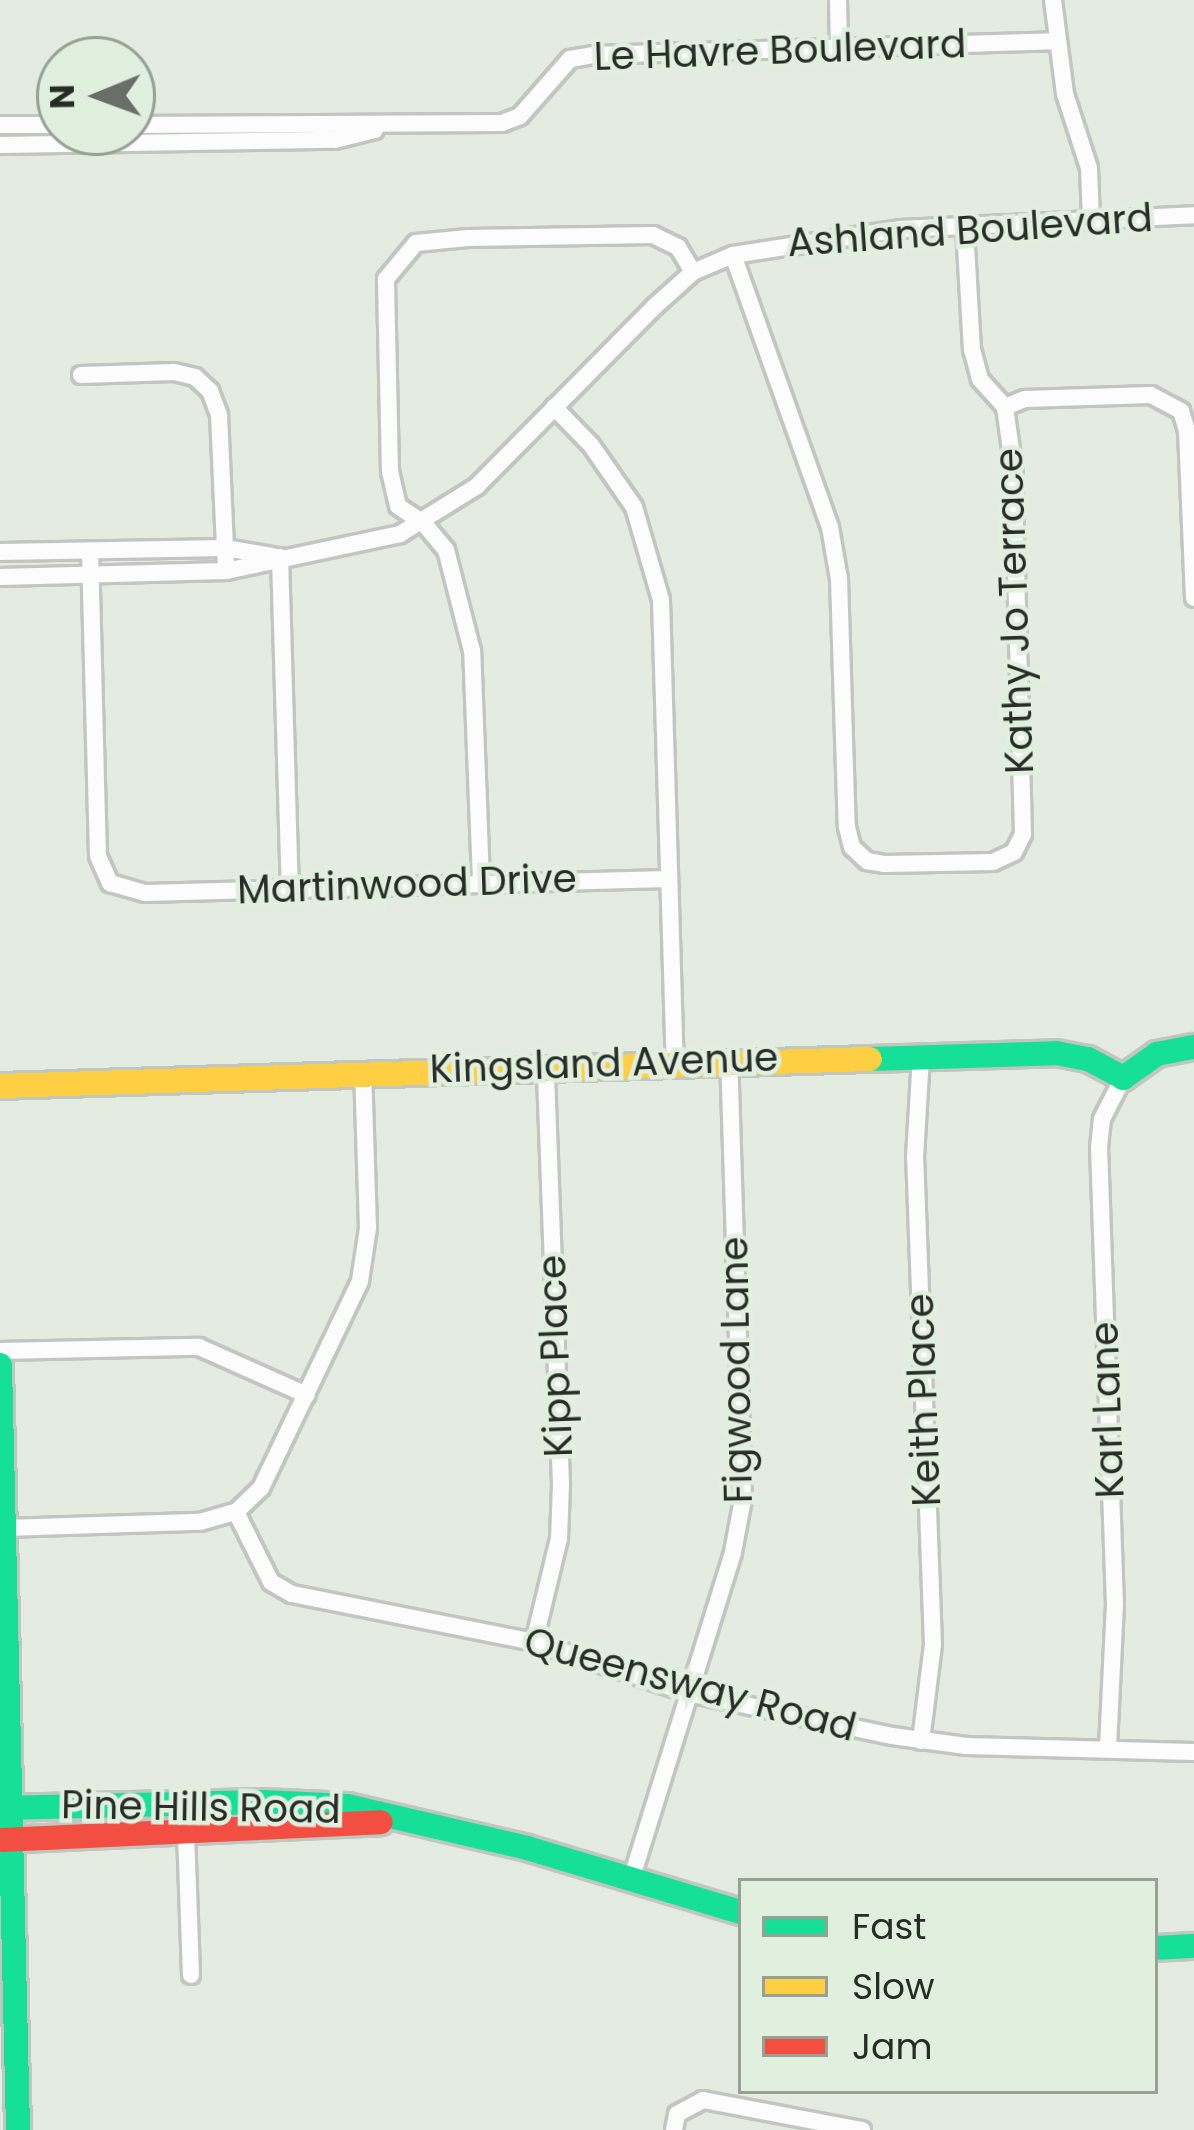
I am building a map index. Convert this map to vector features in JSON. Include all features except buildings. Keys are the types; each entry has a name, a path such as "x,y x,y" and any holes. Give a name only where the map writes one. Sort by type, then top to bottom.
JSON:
{"main road":[{"path":"1123,1078 1157,1054 1194,1047"},
{"name":"Kingsland Avenue","path":"0,1085 729,1060 1069,1054 1123,1078"},
{"path":"0,1365 9,1700 6,1840 18,2130"},
{"path":"0,1625 9,1700"},
{"name":"Pine Hills Road","path":"6,1807 295,1802 347,1806 501,1840 738,1911"},
{"name":"Pine Hills Road","path":"6,1840 401,1821"},
{"path":"1158,1948 1194,1946"}],"street":[{"path":"838,0 839,49"},
{"path":"1053,0 1055,40 1089,168 1091,220"},
{"name":"Le Havre Boulevard","path":"156,125 502,123 520,116 570,59 592,55 1055,40"},
{"path":"0,125 36,125"},
{"name":"Le Havre Boulevard","path":"0,145 335,140 388,127"},
{"name":"Ashland Boulevard","path":"0,577 226,571 280,557 365,545 423,523 477,486 693,272 733,255 832,236 1194,215"},
{"name":"Kathy Jo Terrace","path":"733,255 830,526 839,578 847,827 852,848 867,861 884,864 993,862 1014,852 1023,834 1012,464 1005,407 980,379 973,350 965,227"},
{"path":"481,881 472,652 446,550 423,523 398,506 391,472 386,279 402,253 416,243 468,238 653,235 678,247 693,272"},
{"path":"81,375 174,372 195,377 210,391 219,415 226,571"},
{"path":"1005,407 1024,399 1151,395 1181,411 1187,431 1194,598"},
{"path":"554,407 591,445 634,507 661,600 675,1062"},
{"name":"Ashland Boulevard","path":"0,552 225,548 280,557"},
{"path":"90,550 91,575"},
{"path":"280,557 290,889"},
{"name":"Martinwood Drive","path":"91,575 98,856 110,884 145,893 669,879"},
{"name":"Keith Place","path":"921,1057 915,1157 932,1646 921,1741"},
{"name":"Figwood Lane","path":"632,1880 733,1552 742,1499 729,1060"},
{"name":"Kipp Place","path":"534,1642 559,1539 546,1067"},
{"path":"4,1528 200,1522 236,1511 269,1476 350,1306 366,1254 363,1072"},
{"name":"Karl Lane","path":"1108,1747 1115,1605 1099,1147 1102,1119 1123,1078"},
{"path":"0,1351 199,1347 307,1395"},
{"name":"Queensway Road","path":"236,1511 271,1582 284,1591 534,1642 688,1693 921,1741 1194,1752"},
{"path":"186,1832 191,1975"},
{"path":"674,2130 677,2114 703,2100 830,2128 862,2130"}],"traffic: fast":[{"path":"870,1059 1056,1053 1088,1059 1123,1078 1157,1054 1194,1047"},
{"path":"0,1365 18,2130"},
{"path":"0,1808 263,1802 347,1806 527,1848 738,1911"},
{"path":"1158,1948 1194,1946"}],"traffic: slow":[{"path":"0,1086 870,1059"}],"traffic: jam":[{"path":"2,1840 381,1822"}]}
